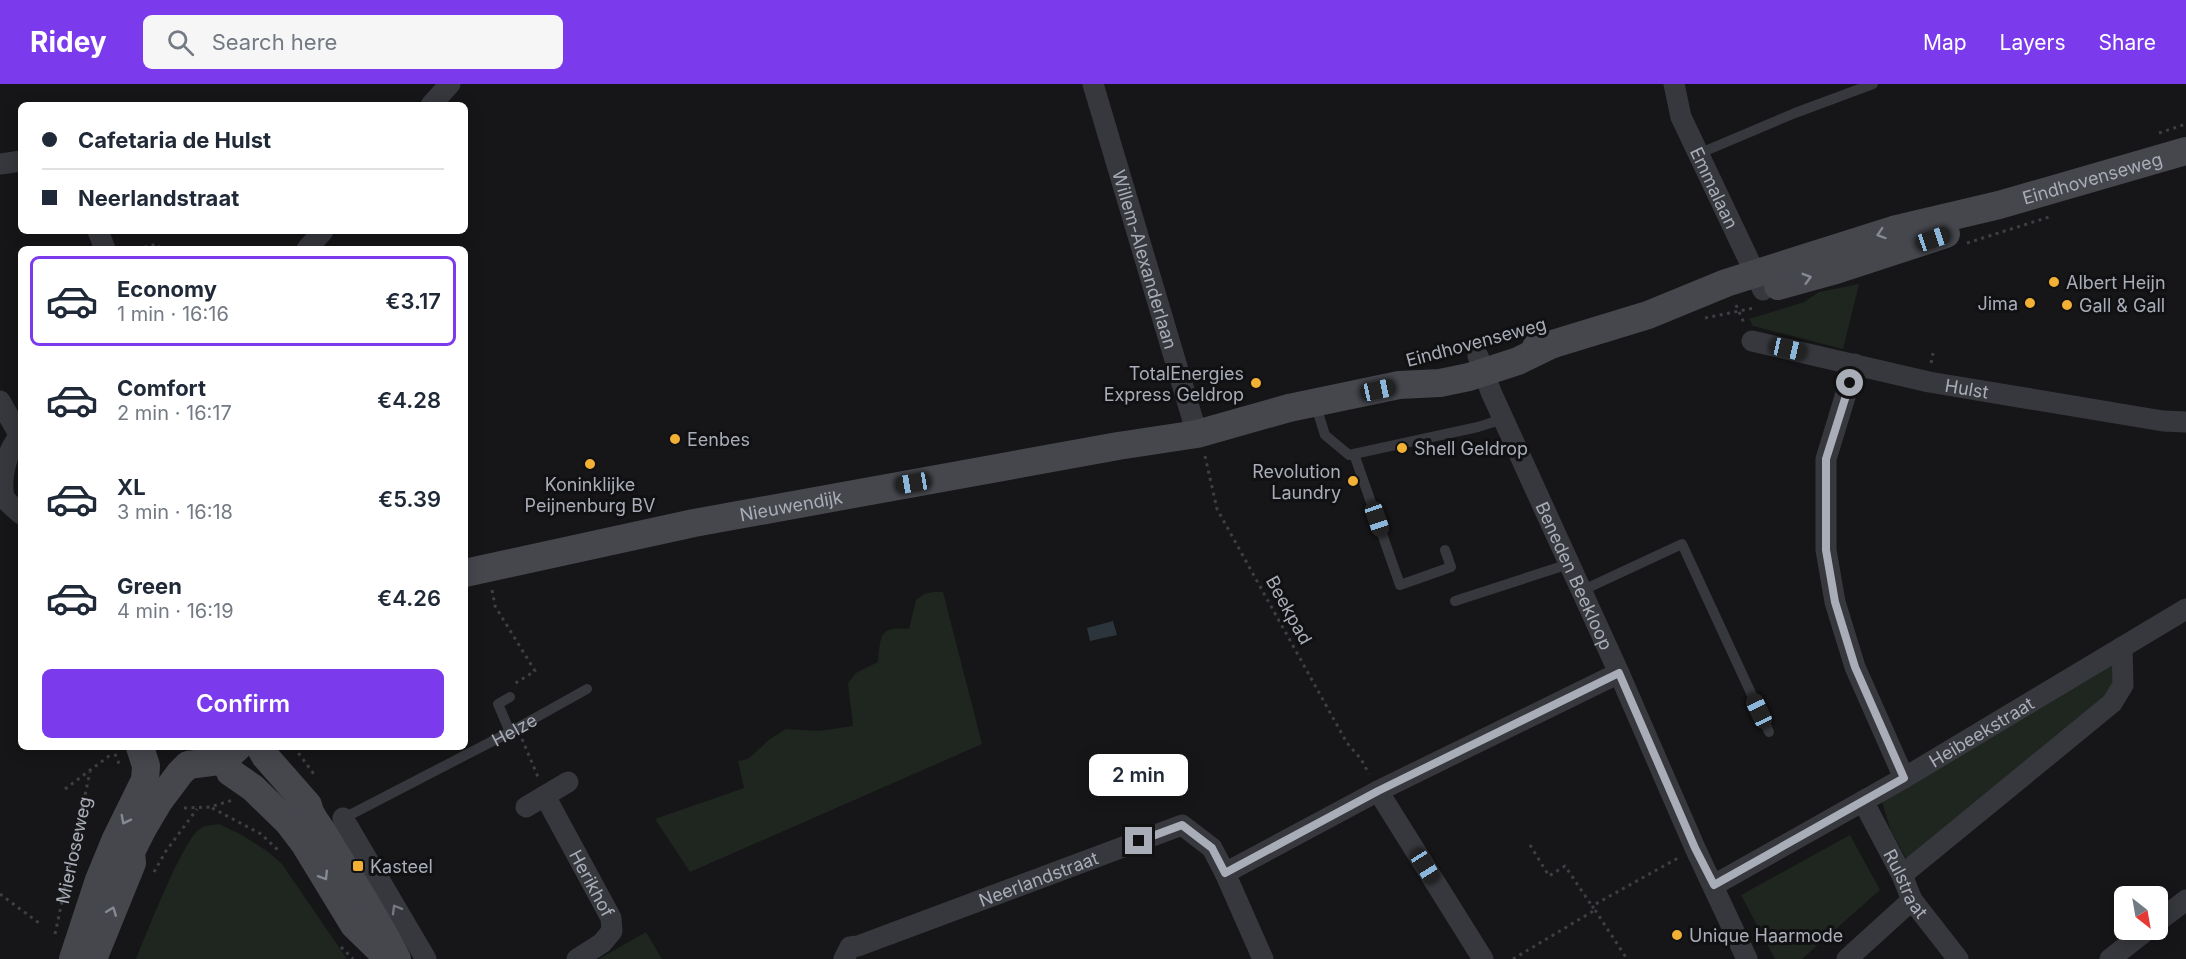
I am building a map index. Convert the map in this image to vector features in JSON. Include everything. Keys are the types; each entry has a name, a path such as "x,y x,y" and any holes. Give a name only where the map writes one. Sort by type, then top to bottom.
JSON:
{"main road":[{"name":"Eindhovenseweg","path":"1194,427 1302,406 1400,374 1436,370 1478,354 1542,336 1648,315 1726,283 1759,282 1893,230 1999,205 2186,151"},
{"name":"Nieuwendijk","path":"468,572 694,523 1118,446 1194,427"},
{"path":"138,753 167,764 185,775 212,778 246,753 265,756 308,805 312,832 354,925 390,959"},
{"name":"Mierloseweg","path":"73,959 99,880 115,841 141,790 147,772 138,753"},
{"path":"246,753 253,788 288,822 312,832 346,872 378,922 398,959"},
{"path":"93,959 142,870 131,852 143,828 159,801 185,775"}],"street":[{"path":"434,102 450,84"},
{"name":"Willem-Alexanderlaan","path":"1093,84 1194,427"},
{"name":"Emmalaan","path":"1674,84 1681,117 1759,282"},
{"path":"0,164 18,161"},
{"path":"310,246 320,234"},
{"name":"Hulst","path":"1752,341 1929,382 2163,421 2186,422"},
{"name":"Beneden Beekloop","path":"1478,354 1503,419 1747,959"},
{"path":"1855,364 1826,459 1826,550 1835,602 1855,667 1904,778"},
{"path":"0,401 18,432"},
{"path":"18,438 6,453 1,477 4,497 18,511"},
{"name":"Heibeekstraat","path":"1714,885 1904,778 2186,609"},
{"path":"1902,875 2112,703 2123,685 2122,647"},
{"path":"1263,959 1225,873 1378,791 1619,673"},
{"path":"526,807 568,782"},
{"path":"1378,791 1483,959"},
{"name":"Herikhof","path":"545,796 611,918 612,932 602,943 577,959"},
{"name":"Rulstraat","path":"1863,801 1902,875 1912,900 1958,959"},
{"name":"Neerlandstraat","path":"854,954 1182,825 1212,848 1225,873"},
{"path":"312,832 426,959"},
{"path":"1847,959 1912,900"},
{"path":"2168,914 2186,900"},
{"path":"2110,959 2134,940"}],"lane":[{"path":"1698,154 1795,113 1873,84"},
{"path":"1302,406 1325,435 1349,455 1478,427 1503,419"},
{"path":"1354,454 1400,585 1451,567 1445,550"},
{"path":"1581,591 1682,544 1769,732"},
{"path":"1455,601 1569,564"},
{"name":"Helze","path":"312,832 514,730 587,689"},
{"path":"510,697 498,704 514,730"}],"path":[{"name":"Eindhovenseweg","path":"1400,374 1542,336"},
{"name":"Beekpad","path":"1194,427 1204,453 1217,509 1347,743 1361,759 1378,791"},
{"path":"491,588 495,606 535,671 508,688 510,697"},
{"path":"514,730 545,796"},
{"name":"Mierloseweg","path":"55,936 90,772 138,753"},
{"path":"65,789 90,772"},
{"path":"210,807 261,834 312,832"},
{"path":"142,870 166,851 182,826 197,809"},
{"path":"1530,845 1549,876 1565,866 1627,959"},
{"path":"1592,906 1695,848"},
{"path":"0,894 39,923"},
{"path":"1513,959 1595,910"},
{"path":"336,939 352,959"}],"shaded area":[{"path":"1859,284 1843,349 1753,326 1749,319 1804,302 1819,292"},
{"path":"943,592 982,744 690,872 655,819 744,788 738,761 748,759 770,739 786,729 819,731 853,726 848,683 856,673 878,662 881,639 886,631 899,628 909,629 916,600 924,594"},
{"path":"1113,621 1117,635 1090,641 1087,628"},
{"path":"2117,654 2120,685 1907,860 1891,831 1882,802"},
{"path":"219,824 242,835 282,864 347,959 136,959 185,849 201,828"},
{"path":"1850,835 1880,890 1802,959 1775,959 1741,895"},
{"path":"646,932 662,959 599,959"}],"place":[{"name":"Albert Heijn","path":"2054,282"},
{"name":"Jima","path":"2030,303"},
{"name":"Gall & Gall","path":"2067,305"},
{"name":"TotalEnergies Express Geldrop","path":"1256,383"},
{"name":"Eenbes","path":"675,439"},
{"name":"Shell Geldrop","path":"1402,448"},
{"name":"Koninklijke Peijnenburg BV","path":"590,464"},
{"name":"Revolution Laundry","path":"1353,481"},
{"name":"Kasteel","path":"358,866"},
{"name":"Unique Haarmode","path":"1677,935"}],"route":[{"path":"1139,841 1182,825 1212,848 1225,873 1378,791 1619,673 1695,848 1714,885 1904,778 1855,667 1835,602 1826,550 1826,459 1850,383"}]}
